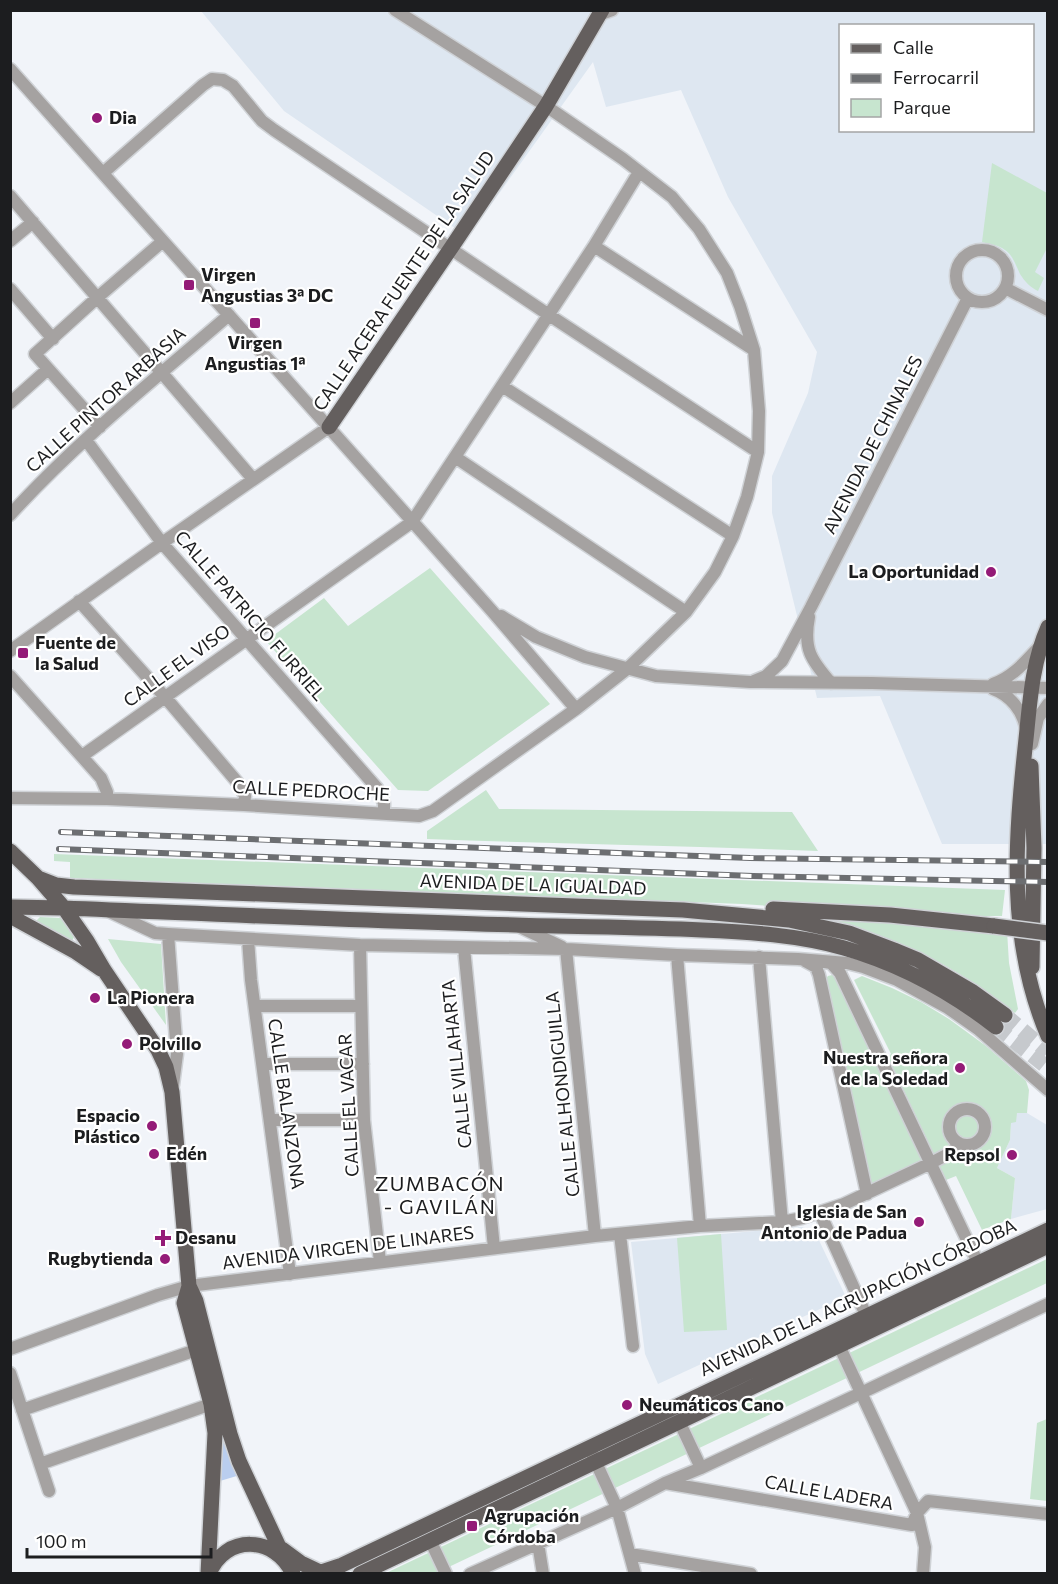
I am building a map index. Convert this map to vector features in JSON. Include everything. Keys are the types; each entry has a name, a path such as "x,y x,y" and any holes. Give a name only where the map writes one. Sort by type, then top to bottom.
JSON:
{"main road":[{"name":"CALLE ACERA FUENTE DE LA SALUD","path":"328,428 546,106 605,12"},
{"path":"1047,627 1034,669 1040,688 1028,717 1017,845 1017,894 1021,942 1036,1005 1047,1036"},
{"path":"1028,717 1034,848 1032,988"},
{"name":"AVENIDA DE LA IGUALDAD","path":"10,851 64,908"},
{"name":"AVENIDA DE LA IGUALDAD","path":"10,907 594,926 787,936 865,954 913,974 1000,1021 981,998 939,971 859,937 789,920 683,910 65,887 38,878"},
{"path":"683,910 727,907 837,912 1047,933"},
{"path":"64,908 158,1050 166,1067 172,1092 189,1286 196,1301 239,1461 290,1568"},
{"path":"10,916 104,970"},
{"name":"AVENIDA DE LA AGRUPACIÓN CÓRDOBA","path":"360,1574 430,1540 592,1454 679,1421 978,1263 1047,1230"},
{"name":"AVENIDA DE LA AGRUPACIÓN CÓRDOBA","path":"870,1322 1047,1246"},
{"path":"189,1286 184,1303 211,1404 215,1433 208,1574"},
{"name":"AVENIDA DE LA AGRUPACIÓN CÓRDOBA","path":"318,1573 342,1565 592,1454 836,1339"},
{"path":"208,1574 222,1554 247,1544 265,1546 280,1555 290,1568"},
{"path":"280,1547 318,1573"}],"street":[{"name":"CALLE PEDROCHE","path":"10,798 244,805 419,816 433,811 627,669 686,612 715,573 733,536 747,497 758,452 759,411 753,350 727,273 699,229 672,197 546,106 395,10"},
{"path":"13,78 103,173 576,708"},
{"path":"103,173 203,84 212,80 223,80 233,86 262,121 274,130 758,452"},
{"path":"412,522 594,246 639,172"},
{"path":"10,196 253,479"},
{"path":"10,241 33,222"},
{"path":"100,427 35,354 163,241"},
{"path":"594,246 753,350"},
{"path":"976,250 993,252 1000,257 1008,272 1005,288 993,300 985,302 968,298 957,285 957,267 961,260 976,250"},
{"path":"1005,288 1047,310"},
{"path":"10,289 52,339"},
{"name":"AVENIDA DE CHINALES","path":"750,682 766,676 782,661 968,298"},
{"name":"CALLE PINTOR ARBASIA","path":"10,515 100,427 229,315"},
{"path":"10,403 48,369"},
{"path":"502,386 733,536"},
{"name":"CALLE ACERA FUENTE DE LA SALUD","path":"10,651 328,428"},
{"name":"CALLE PATRICIO FURRIEL","path":"86,440 162,543 377,788 384,803 384,814"},
{"path":"455,458 686,612"},
{"name":"CALLE EL VISO","path":"82,756 412,522"},
{"path":"80,601 238,783 245,796 244,805"},
{"name":"AVENIDA DE CHINALES","path":"811,607 806,638 808,648 811,657 831,683"},
{"path":"492,611 536,637 585,657 656,676 750,682 1040,688"},
{"path":"983,687 1006,679 1040,646"},
{"path":"10,676 100,778 107,792 107,800"},
{"path":"983,687 996,690 1013,702 1024,722 1026,735"},
{"path":"1030,754 1038,718 1047,704"},
{"name":"AVENIDA DE LA IGUALDAD","path":"104,910 155,933 168,934 360,945 566,949 847,963 897,980 932,998 978,1029 1047,1090"},
{"name":"AVENIDA DE LA IGUALDAD","path":"516,925 566,949"},
{"path":"168,934 177,1054 172,1092"},
{"name":"CALLE BALANZONA","path":"248,939 290,1274"},
{"name":"CALLE EL VACAR","path":"360,945 364,1120 380,1262"},
{"name":"CALLE VILLAHARTA","path":"464,948 494,1248"},
{"name":"CALLE ALHONDIGUILLA","path":"566,949 595,1236"},
{"path":"677,955 700,1226"},
{"path":"759,957 782,1222"},
{"path":"798,959 813,964 819,975 867,1194"},
{"path":"818,960 831,963 840,973 978,1263"},
{"path":"255,1006 361,1006"},
{"path":"263,1064 363,1064"},
{"path":"270,1120 364,1120"},
{"name":"AVENIDA VIRGEN DE LINARES","path":"10,1349 189,1286 595,1236 700,1226 782,1222 801,1218 867,1194 951,1152 959,1143"},
{"path":"820,1213 870,1322"},
{"path":"620,1234 633,1346"},
{"path":"470,1574 617,1508 665,1483 1047,1304"},
{"path":"836,1339 917,1513 924,1547 923,1574"},
{"path":"22,1410 196,1350"},
{"path":"10,1373 49,1491"},
{"path":"40,1464 211,1404"},
{"path":"679,1421 701,1468"},
{"path":"592,1454 617,1508 635,1574"},
{"name":"CALLE LADERA","path":"665,1483 912,1525 917,1513 928,1501 1047,1514"},
{"path":"430,1540 446,1574"},
{"path":"538,1543 543,1574"},
{"path":"630,1554 751,1574"}],"shaded area":[{"path":"201,11 1047,11 1047,844 942,844 880,696 817,698 772,513 772,476 808,393 817,352 728,197 681,90 606,107 593,62 468,237 284,111"},
{"name":"Repsol","path":"1017,1113 1027,1113 1047,1125 1047,1209 1011,1219 1015,1178 997,1168 1010,1140 1011,1122"},
{"path":"802,1227 816,1234 846,1297 658,1384 645,1354 631,1242"}],"green space":[{"path":"992,163 1047,193 1047,248 1035,272 1044,278 1038,291 1030,286 1020,274 1008,252 982,242"},
{"path":"430,568 550,704 428,791 398,790 266,641 324,598 348,626"},
{"path":"486,790 499,809 792,812 818,851 427,839 427,831"},
{"path":"54,854 1005,890 1002,916 987,916 986,922 742,904 70,878 70,862 54,861"},
{"path":"808,916 1007,931 1009,963 1018,1009 1015,1013 955,971 915,950 851,927"},
{"path":"40,917 61,918 74,937 71,943 37,924 36,921"},
{"path":"108,939 161,944 166,1025 121,962"},
{"path":"832,975 922,1159 921,1162 875,1183 869,1181 826,983 826,978"},
{"path":"862,976 921,1002 949,1019 986,1046 1026,1081 1029,1090 1027,1113 1017,1113 1016,1122 1011,1123 1010,1140 997,1168 1015,1178 1011,1219 982,1230 956,1176 946,1180 888,1057 891,1054 854,980"},
{"path":"721,1234 727,1330 684,1332 677,1238"},
{"path":"1047,1259 1047,1283 436,1573 384,1574"},
{"path":"1047,1419 1047,1501 1030,1499 1037,1423"}],"water":[{"path":"220,1418 240,1475 220,1481 221,1455 223,1455 220,1442"}],"tunnel":[{"path":"1005,1015 1048,1052"},
{"path":"996,1027 1048,1068"}],"railway":[{"path":"61,832 750,858 1048,862"},
{"path":"59,849 753,876 1048,882"}],"place":[{"name":"Dia","path":"97,118"},
{"name":"Virgen Angustias 3ª DC","path":"189,285"},
{"name":"Virgen Angustias 1ª","path":"255,323"},
{"name":"La Oportunidad","path":"991,572"},
{"name":"Fuente de la Salud","path":"23,653"},
{"name":"La Pionera","path":"95,998"},
{"name":"Polvillo","path":"127,1044"},
{"name":"Nuestra señora de la Soledad","path":"960,1068"},
{"name":"Espacio Plástico","path":"152,1126"},
{"name":"Edén","path":"154,1154"},
{"name":"Repsol","path":"1012,1155"},
{"name":"Iglesia de San Antonio de Padua","path":"919,1222"},
{"name":"Desanu","path":"163,1238"},
{"name":"Rugbytienda","path":"165,1259"},
{"name":"Neumáticos Cano","path":"627,1405"},
{"name":"Agrupación Córdoba","path":"472,1526"}],"district":[{"name":"ZUMBACÓN - GAVILÁN","path":"440,1196"}]}
